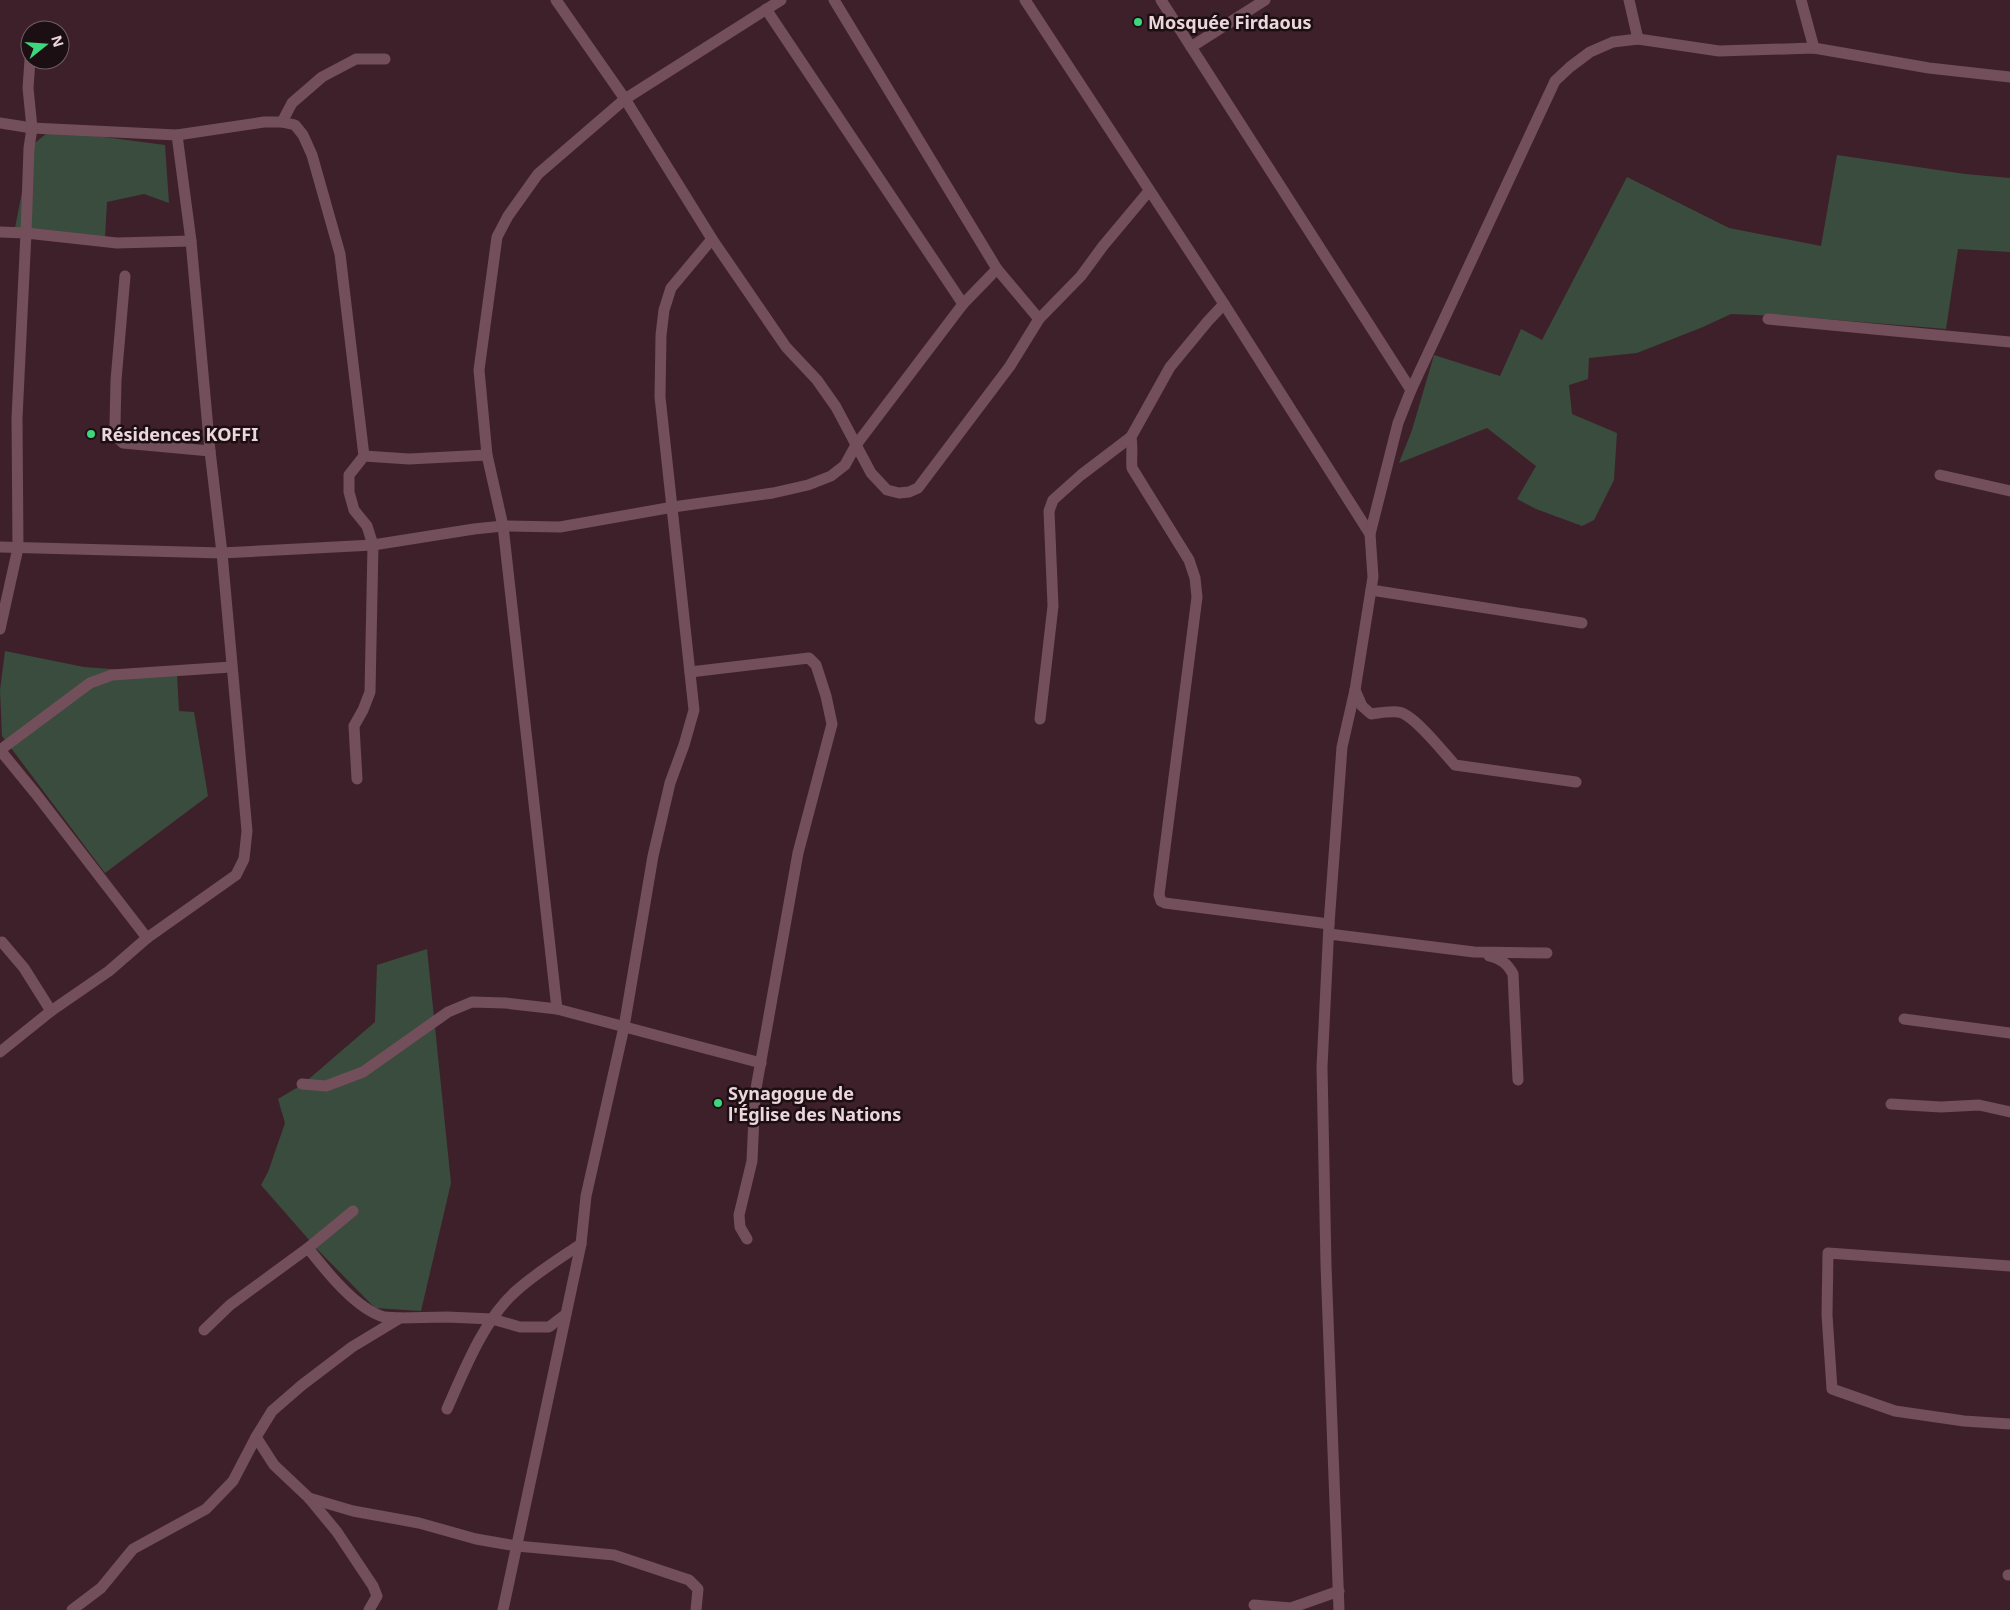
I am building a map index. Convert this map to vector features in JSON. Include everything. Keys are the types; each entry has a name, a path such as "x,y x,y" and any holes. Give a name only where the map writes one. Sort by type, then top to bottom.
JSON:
{"street":[{"path":"556,0 625,99 712,239 786,347 818,380 836,407 871,473 887,490 899,493 918,488 1010,366 1039,319 1081,276 1103,246 1149,191"},
{"path":"557,1008 503,526 487,455 480,370 497,237 508,216 538,174 625,99 781,0"},
{"path":"834,0 997,269 1039,319"},
{"path":"1025,0 1224,304 1370,534"},
{"path":"1161,0 1411,390"},
{"path":"1191,47 1265,0"},
{"path":"1629,0 1638,39"},
{"path":"1801,0 1814,48"},
{"path":"766,9 963,304"},
{"path":"1339,1610 1326,1266 1322,1066 1329,929 1342,747 1355,690 1373,577 1370,534 1398,423 1411,390 1556,81 1570,67 1590,52 1612,42 1638,39 1718,51 1814,48 1929,68 2010,76"},
{"path":"282,122 292,103 322,77 356,58 385,59"},
{"path":"0,629 18,548 17,418 29,148 32,128 28,88 29,70"},
{"path":"0,123 32,128 177,135 264,122 282,122 295,126 303,135 312,155 340,254 364,456 349,475 349,492 354,510 367,526 373,545 370,692 354,726 357,778"},
{"path":"0,1052 51,1011 96,982 146,938 236,875 244,859 247,831 222,553 210,451 191,241 177,135"},
{"path":"0,232 26,233 117,244 191,241"},
{"path":"503,1610 581,1244 586,1196 624,1027 655,847 670,783 694,710 660,397 661,335 664,310 671,288 712,239"},
{"path":"0,547 222,553 373,545 503,526 560,527 673,507 773,493 808,485 831,476 845,465 856,446 963,304 997,269"},
{"path":"125,276 116,380 115,425 117,437 123,443 210,451"},
{"path":"1040,719 1054,606 1049,511 1053,500 1081,475 1131,437 1170,367 1224,304"},
{"path":"1768,319 2010,342"},
{"path":"1131,437 1133,447 1132,468 1189,560 1195,578 1197,597 1159,895 1160,901 1474,952 1500,959 1508,965 1513,974 1518,1080"},
{"path":"364,456 409,458 487,455"},
{"path":"1940,475 2010,492"},
{"path":"1371,590 1582,623"},
{"path":"690,672 810,658 816,665 826,696 832,724 798,853 755,1094 752,1162 739,1215 740,1227 747,1239"},
{"path":"146,938 0,750 90,683 112,675 231,667"},
{"path":"1355,690 1362,706 1370,714 1404,713 1421,727 1455,765 1576,782"},
{"path":"2,942 24,968 51,1011"},
{"path":"1474,952 1547,953"},
{"path":"302,1084 326,1086 363,1072 448,1012 472,1002 557,1008 761,1063"},
{"path":"1904,1019 2010,1033"},
{"path":"1891,1104 1941,1107 1979,1105 2010,1112"},
{"path":"204,1330 230,1305 308,1248 353,1211"},
{"path":"446,1409 492,1319 514,1292 581,1244"},
{"path":"308,1248 324,1269 364,1308 385,1317 492,1319 520,1327 549,1327 566,1314"},
{"path":"2010,1266 1828,1254 1827,1315 1832,1389 1895,1411 1964,1421 2010,1424"},
{"path":"72,1610 100,1588 133,1549 206,1509 233,1481 272,1411 302,1385 352,1347 400,1318"},
{"path":"256,1437 274,1465 309,1498 356,1558 377,1596 369,1610"},
{"path":"309,1498 353,1511 419,1523 476,1539 517,1546 614,1556 688,1580 698,1589 696,1610"},
{"path":"1254,1605 1291,1608 1339,1591"}],"green space":[{"path":"51,130 165,145 169,203 144,194 107,202 105,239 14,233 31,146"},
{"path":"1837,155 1965,174 2010,178 2010,252 1958,249 1946,329 1801,317 1731,314 1637,353 1589,358 1588,379 1569,385 1572,414 1617,433 1614,480 1594,520 1582,526 1536,509 1517,499 1536,466 1487,428 1399,463 1412,430 1434,355 1500,376 1521,329 1542,340 1627,177 1729,228 1821,246"},
{"path":"5,651 84,667 177,674 179,711 194,712 208,796 105,873 2,736 0,690"},
{"path":"427,949 451,1183 421,1311 375,1308 317,1249 261,1185 268,1172 285,1123 278,1099 303,1084 375,1022 377,965"}],"place":[{"name":"Mosquée Firdaous","path":"1138,22"},
{"name":"Résidences KOFFI","path":"91,434"},
{"name":"Synagogue de l'Église des Nations","path":"718,1103"}]}
